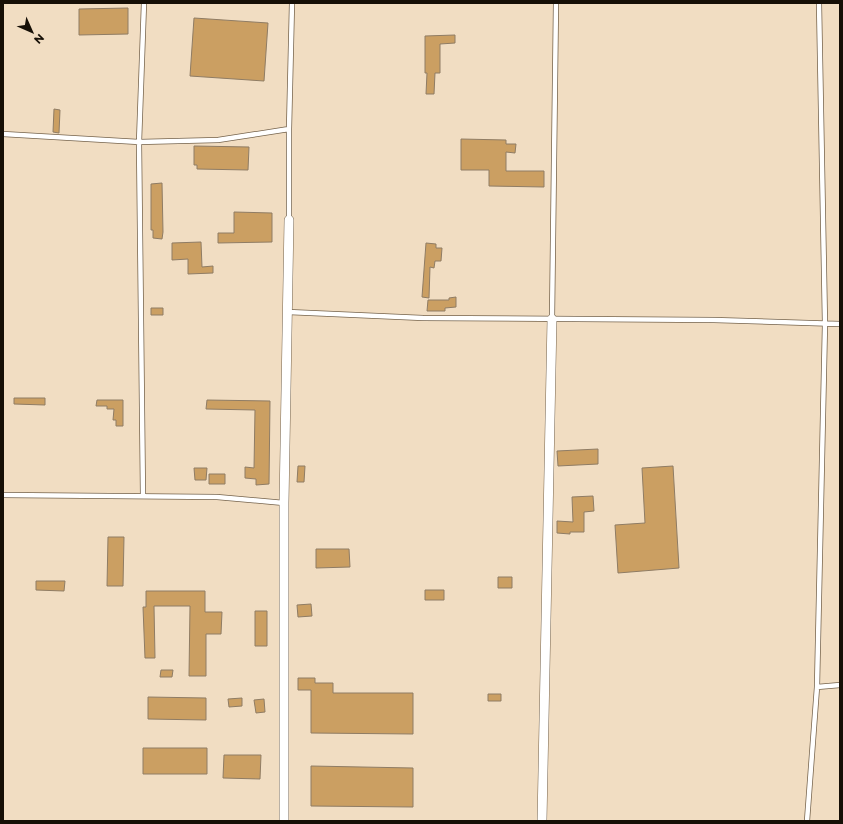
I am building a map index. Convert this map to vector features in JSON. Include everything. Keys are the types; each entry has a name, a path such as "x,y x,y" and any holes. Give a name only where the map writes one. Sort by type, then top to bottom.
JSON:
{"street":[{"path":"284,821 284,503 289,220"},
{"path":"542,821 552,319"}],"lane":[{"path":"143,496 139,142 144,3"},
{"path":"289,220 289,129 292,3"},
{"path":"552,319 556,3"},
{"path":"807,821 817,687 826,324 819,3"},
{"path":"3,134 139,142 218,140 289,129"},
{"path":"288,312 423,318 714,320 840,324"},
{"path":"3,495 217,497 284,503"},
{"path":"817,687 840,685"}],"building":[{"path":"128,8 128,34 79,35 79,9"},
{"path":"194,18 268,23 264,81 190,76"},
{"path":"455,35 455,43 440,44 440,73 435,73 434,94 426,94 427,73 425,73 425,36"},
{"path":"54,109 60,110 59,133 53,132"},
{"path":"461,139 506,140 506,144 516,144 515,153 506,152 506,171 544,171 544,187 489,186 489,170 461,170"},
{"path":"194,146 249,147 248,170 197,169 197,165 194,165"},
{"path":"162,183 162,239 153,238 153,230 151,230 151,184"},
{"path":"234,212 272,213 272,242 218,243 218,233 234,233"},
{"path":"201,242 202,267 213,266 213,273 188,274 188,259 172,260 172,243"},
{"path":"426,243 436,244 436,248 442,248 441,261 435,261 434,268 430,267 429,298 422,297"},
{"path":"456,297 456,307 445,308 445,311 427,311 428,300 449,300 449,298"},
{"path":"151,308 163,308 163,315 151,315"},
{"path":"14,398 45,398 45,405 14,404"},
{"path":"97,400 123,400 123,426 116,426 116,420 113,420 114,409 107,409 107,406 96,406"},
{"path":"207,400 270,401 269,484 256,485 256,479 245,478 245,467 254,468 255,410 206,409"},
{"path":"598,449 598,464 558,466 557,451"},
{"path":"298,466 305,466 304,482 297,482"},
{"path":"673,466 679,568 618,573 615,525 645,523 642,468"},
{"path":"194,468 207,468 206,480 195,480"},
{"path":"209,474 225,474 225,484 209,484"},
{"path":"593,496 594,511 584,512 584,532 570,532 570,534 557,533 557,521 573,522 572,497"},
{"path":"108,537 124,537 123,586 107,586"},
{"path":"316,549 349,549 350,567 316,568"},
{"path":"498,577 512,577 512,588 498,588"},
{"path":"36,581 65,581 64,591 36,590"},
{"path":"425,590 444,590 444,600 425,600"},
{"path":"146,591 205,591 205,612 222,612 221,634 206,634 206,676 189,676 190,606 154,606 155,658 145,658 143,607 146,607"},
{"path":"311,604 312,616 298,617 297,605"},
{"path":"255,611 267,611 267,646 255,646"},
{"path":"161,670 173,670 172,677 160,677"},
{"path":"298,678 315,678 315,683 333,683 333,693 413,693 413,734 311,733 311,690 298,690"},
{"path":"488,694 501,694 501,701 488,701"},
{"path":"148,697 206,698 206,720 148,719"},
{"path":"242,698 242,706 229,707 228,699"},
{"path":"264,699 265,712 256,713 254,700"},
{"path":"143,748 207,748 207,774 143,774"},
{"path":"224,755 261,755 260,779 223,778"},
{"path":"311,766 413,768 413,807 311,806"}]}
